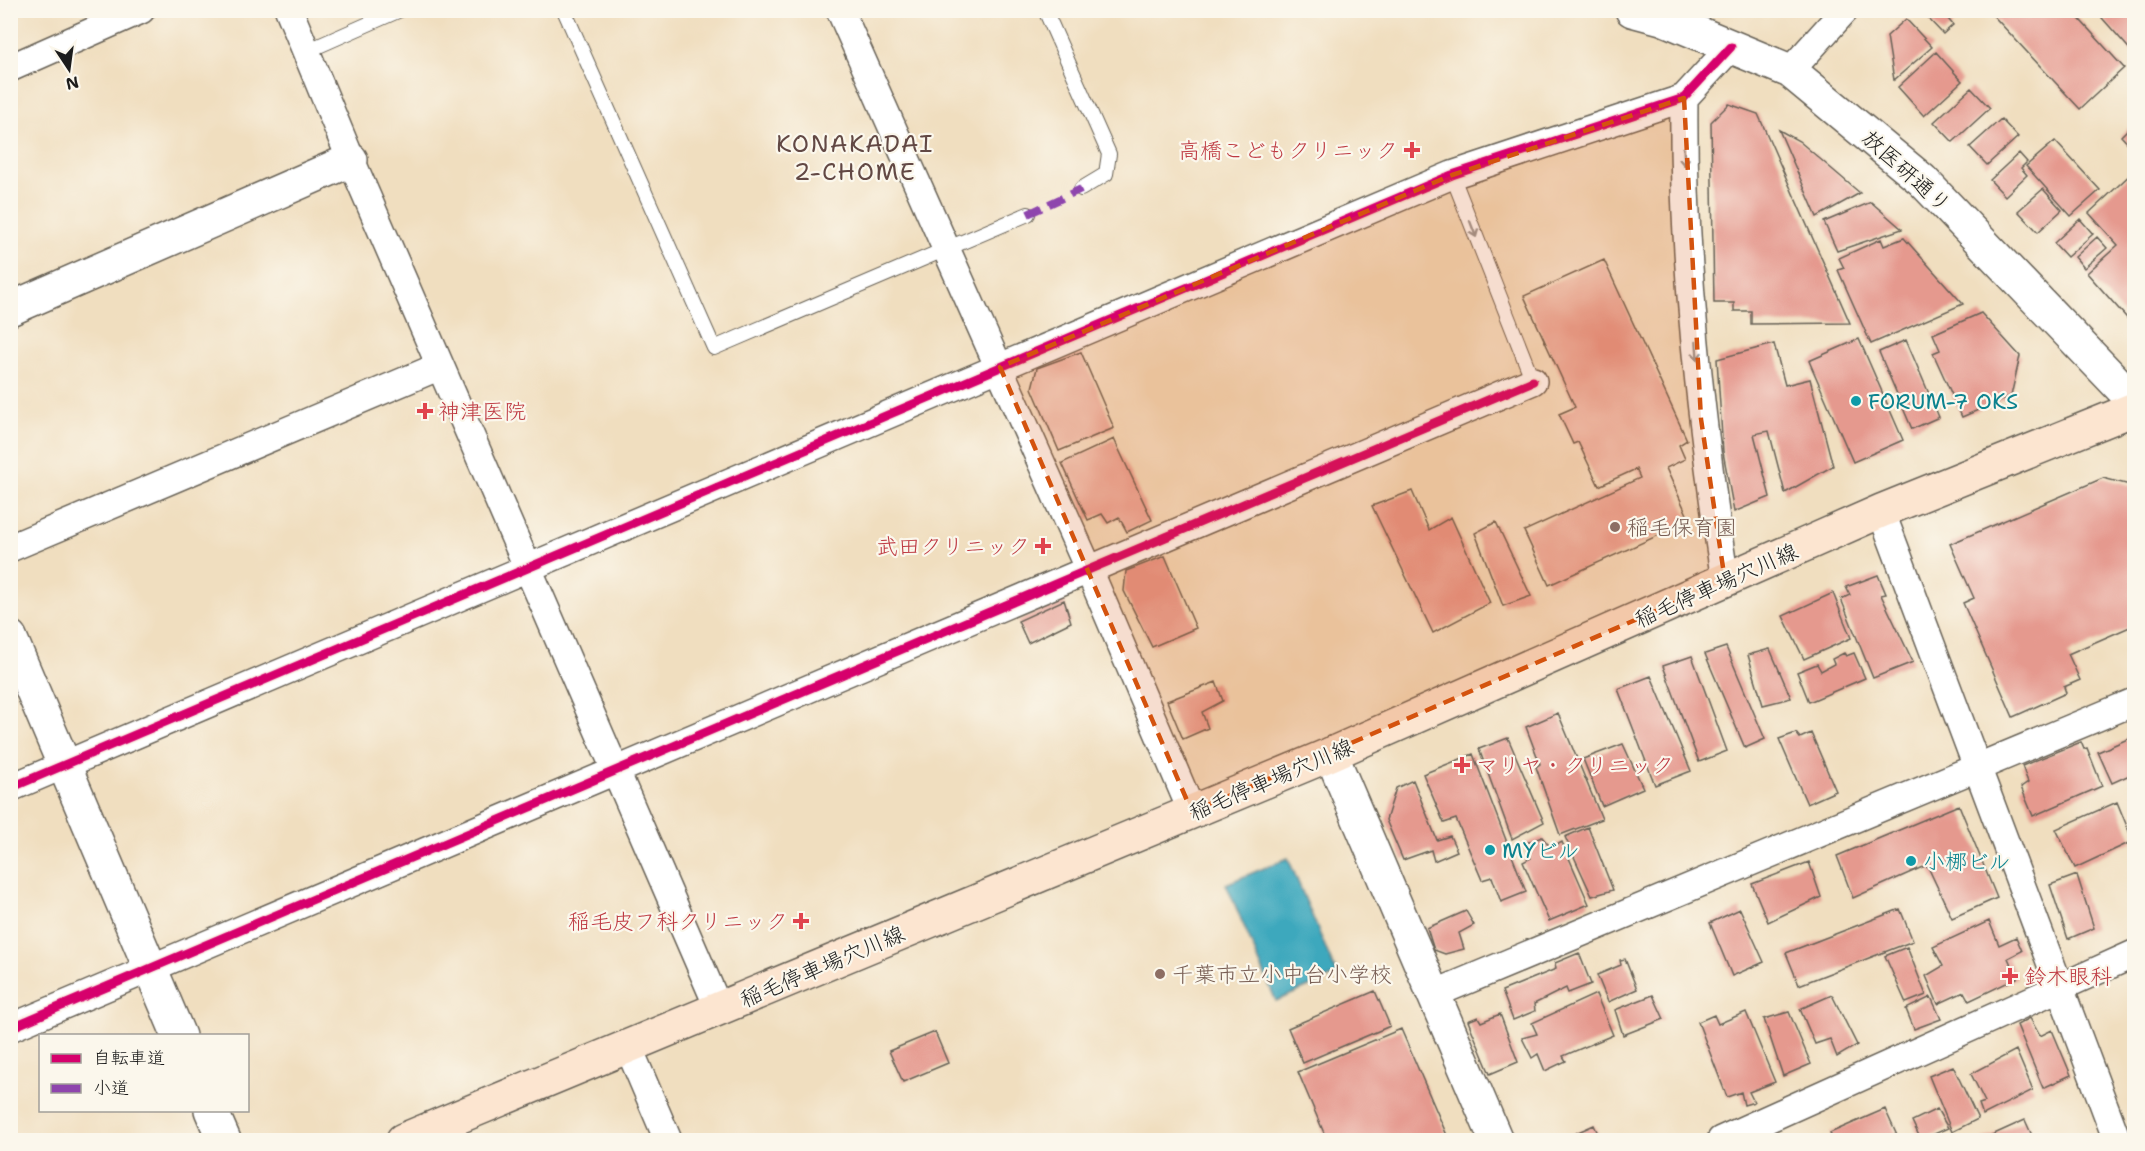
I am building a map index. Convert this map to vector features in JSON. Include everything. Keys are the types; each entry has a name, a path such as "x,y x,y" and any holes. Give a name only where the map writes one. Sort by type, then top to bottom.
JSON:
{"main road":[{"name":"稲毛停車場穴川線","path":"404,1140 1331,754 1881,512 2134,409"}],"street":[{"path":"10,68 141,10"},
{"path":"289,10 351,160 719,1009"},
{"path":"840,10 1000,367 1192,812"},
{"name":"放医研通り","path":"1632,10 1662,18 1790,71 1922,180 2134,401"},
{"path":"1790,71 1845,10"},
{"path":"10,788 1452,175 1684,98 1731,47"},
{"path":"1684,98 1683,150 1701,419 1725,581"},
{"path":"10,309 351,160"},
{"path":"10,548 440,366"},
{"path":"10,1028 1533,381"},
{"path":"1881,512 2116,1140"},
{"path":"10,637 179,1034"},
{"path":"1434,994 2134,702"},
{"path":"1331,754 1496,1140"},
{"path":"1721,1140 2134,954"},
{"path":"628,1046 668,1140"},
{"path":"212,1112 224,1140"}],"lane":[{"path":"307,51 400,10"},
{"path":"564,10 714,348 1028,214"},
{"path":"1045,10 1109,154 1106,174 1081,189"},
{"path":"1452,175 1533,381"}],"highlighted area":[{"path":"1684,98 1701,419 1725,581 1192,812 1000,367 1452,175"}],"water":[{"path":"1288,858 1337,975 1276,1001 1226,884"}],"building":[{"path":"1925,10 1941,10 1953,25 1943,34 1923,13"},
{"path":"1988,10 2071,10 2124,68 2080,109"},
{"path":"2095,10 2134,10 2134,54"},
{"path":"1906,19 1932,47 1894,80 1887,36"},
{"path":"1936,52 1962,81 1924,116 1898,87"},
{"path":"1971,88 1990,108 1953,142 1934,122"},
{"path":"1729,104 1758,114 1850,323 1751,324 1751,311 1734,311 1734,303 1714,303 1711,122"},
{"path":"2001,119 2018,137 1987,165 1970,147"},
{"path":"2134,123 2134,150 2121,136"},
{"path":"1779,130 1799,141 1860,193 1817,217"},
{"path":"2055,141 2100,190 2071,216 2026,166"},
{"path":"2019,153 2027,162 2021,168 2027,175 2005,196 1990,180"},
{"path":"2134,171 2134,326 2087,273 2118,245 2089,213"},
{"path":"2043,189 2062,210 2038,232 2018,211"},
{"path":"1871,202 1902,229 1837,251 1824,222"},
{"path":"2080,219 2093,234 2067,257 2054,243"},
{"path":"2097,237 2107,248 2084,268 2075,257"},
{"path":"1904,238 1963,304 1871,344 1838,270 1844,268 1839,258 1881,239 1884,246"},
{"path":"1604,260 1687,440 1679,445 1685,459 1666,468 1690,521 1549,585 1524,531 1640,478 1636,469 1599,486 1578,442 1573,444 1559,414 1575,407 1524,296"},
{"path":"1981,313 2020,356 2011,396 1962,417 1933,353 1940,350 1933,334"},
{"name":"FORUM-7 OKS","path":"1859,339 1903,440 1853,462 1809,361"},
{"path":"1906,340 1939,417 1912,429 1879,352"},
{"path":"1774,344 1785,385 1810,379 1833,466 1785,493 1769,431 1754,434 1770,497 1734,512 1723,452 1717,359"},
{"path":"1081,352 1114,428 1059,451 1032,388 1037,368"},
{"path":"1114,439 1152,520 1127,532 1119,517 1108,523 1102,514 1088,520 1062,463"},
{"path":"2103,478 2134,486 2134,632 2132,626 2068,654 2080,680 2064,687 2066,693 2013,717 1963,603 1974,598 1950,544"},
{"path":"1412,491 1429,530 1451,517 1490,603 1433,633 1372,506"},
{"path":"1496,522 1531,596 1503,606 1475,533"},
{"path":"1165,556 1196,628 1152,647 1124,591 1126,571"},
{"path":"1878,575 1886,594 1881,595 1913,662 1873,678 1841,599 1850,595 1846,587"},
{"path":"1833,593 1851,638 1804,659 1783,616"},
{"path":"1064,600 1071,622 1028,643 1018,621"},
{"path":"1726,647 1765,739 1745,748 1705,654"},
{"path":"1770,649 1791,698 1763,705 1748,655"},
{"path":"1844,653 1846,656 1854,653 1865,678 1809,702 1797,672 1817,664 1821,671 1834,664 1832,659"},
{"path":"1692,656 1727,751 1699,762 1663,666"},
{"path":"1651,676 1691,771 1655,785 1618,689"},
{"path":"1216,682 1223,701 1202,712 1208,728 1183,739 1167,701"},
{"path":"1558,713 1602,819 1560,835 1536,767 1540,764 1526,727"},
{"path":"1796,733 1800,738 1811,733 1836,791 1807,804 1779,739"},
{"path":"1508,738 1544,822 1512,839 1479,749"},
{"path":"2130,738 2134,749 2134,773 2112,783 2098,752"},
{"path":"2081,742 2084,749 2087,748 2102,786 2033,816 2021,787 2028,782 2022,766"},
{"path":"1623,744 1643,788 1602,806 1583,759"},
{"name":"MYビル","path":"1473,754 1526,892 1501,902 1492,877 1482,880 1456,819 1444,823 1423,774"},
{"path":"1413,780 1437,840 1450,836 1457,851 1434,861 1431,850 1403,860 1386,820 1396,788"},
{"path":"2117,802 2133,841 2075,868 2056,829"},
{"name":"小梛ビル","path":"1959,805 1997,898 1952,918 1927,865 1853,898 1837,856"},
{"path":"1588,827 1613,890 1592,896 1565,837"},
{"path":"1542,837 1551,848 1562,842 1589,904 1549,921 1523,862 1531,858 1524,844"},
{"path":"1809,862 1821,897 1768,922 1752,884"},
{"path":"2077,875 2094,928 2068,939 2050,885"},
{"path":"1740,909 1764,962 1732,976 1710,923"},
{"path":"1900,909 1913,941 1799,985 1786,953"},
{"path":"1466,911 1474,925 1459,933 1464,949 1445,954 1434,950 1427,928"},
{"path":"1989,921 1999,945 2016,937 2022,951 2008,958 2017,978 1969,1001 1964,992 1938,1004 1926,976 1943,966 1933,947"},
{"path":"1907,947 1926,995 1906,1003 1885,956"},
{"path":"1579,953 1591,984 1568,993 1566,988 1534,1004 1535,1011 1513,1020 1502,991 1556,969 1555,963"},
{"path":"1625,959 1637,989 1608,1002 1597,975 1621,965 1620,960"},
{"path":"1375,991 1390,1026 1303,1063 1288,1028"},
{"path":"1596,994 1613,1035 1563,1056 1566,1061 1545,1071 1538,1054 1532,1058 1522,1038 1537,1034 1532,1023"},
{"path":"1653,995 1664,1019 1623,1035 1615,1010"},
{"path":"1832,995 1857,1045 1837,1057 1830,1039 1815,1044 1800,1009"},
{"path":"1931,997 1941,1019 1914,1029 1906,1009"},
{"path":"1746,1012 1775,1082 1749,1092 1754,1102 1744,1105 1741,1092 1727,1097 1698,1022 1714,1015 1718,1024"},
{"path":"1789,1012 1811,1064 1783,1076 1764,1019"},
{"path":"1500,1014 1518,1062 1490,1074 1468,1021 1478,1017 1481,1022"},
{"path":"2030,1018 2040,1036 2052,1030 2071,1075 2043,1088 2017,1025"},
{"path":"1401,1029 1449,1140 1327,1140 1298,1072"},
{"path":"935,1032 948,1063 903,1082 889,1051"},
{"path":"2016,1050 2033,1090 1983,1115 1979,1104 1985,1102 1971,1074"},
{"path":"1953,1066 1978,1119 1952,1132 1929,1076"},
{"path":"1885,1109 1899,1140 1833,1140 1830,1133"},
{"path":"1937,1109 1948,1128 1921,1140 1912,1121"},
{"path":"2025,1120 2034,1140 1981,1140"},
{"path":"1594,1125 1601,1140 1560,1140"}],"marked path":[{"path":"1028,214 1081,189"}],"cycle path":[{"path":"10,788 1452,175 1684,98 1731,47"},
{"path":"10,1028 1533,381"}],"place":[{"name":"高橋こどもクリニック","path":"1412,150"},
{"name":"FORUM-7 OKS","path":"1856,401"},
{"name":"神津医院","path":"425,411"},
{"name":"稲毛保育園","path":"1615,527"},
{"name":"武田クリニック","path":"1043,546"},
{"name":"マリヤ・クリニック","path":"1462,765"},
{"name":"MYビル","path":"1490,850"},
{"name":"小梛ビル","path":"1911,861"},
{"name":"稲毛皮フ科クリニック","path":"801,921"},
{"name":"千葉市立小中台小学校","path":"1160,974"},
{"name":"鈴木眼科","path":"2010,976"}],"district":[{"name":"KONAKADAI 2-CHOME","path":"855,158"}]}
